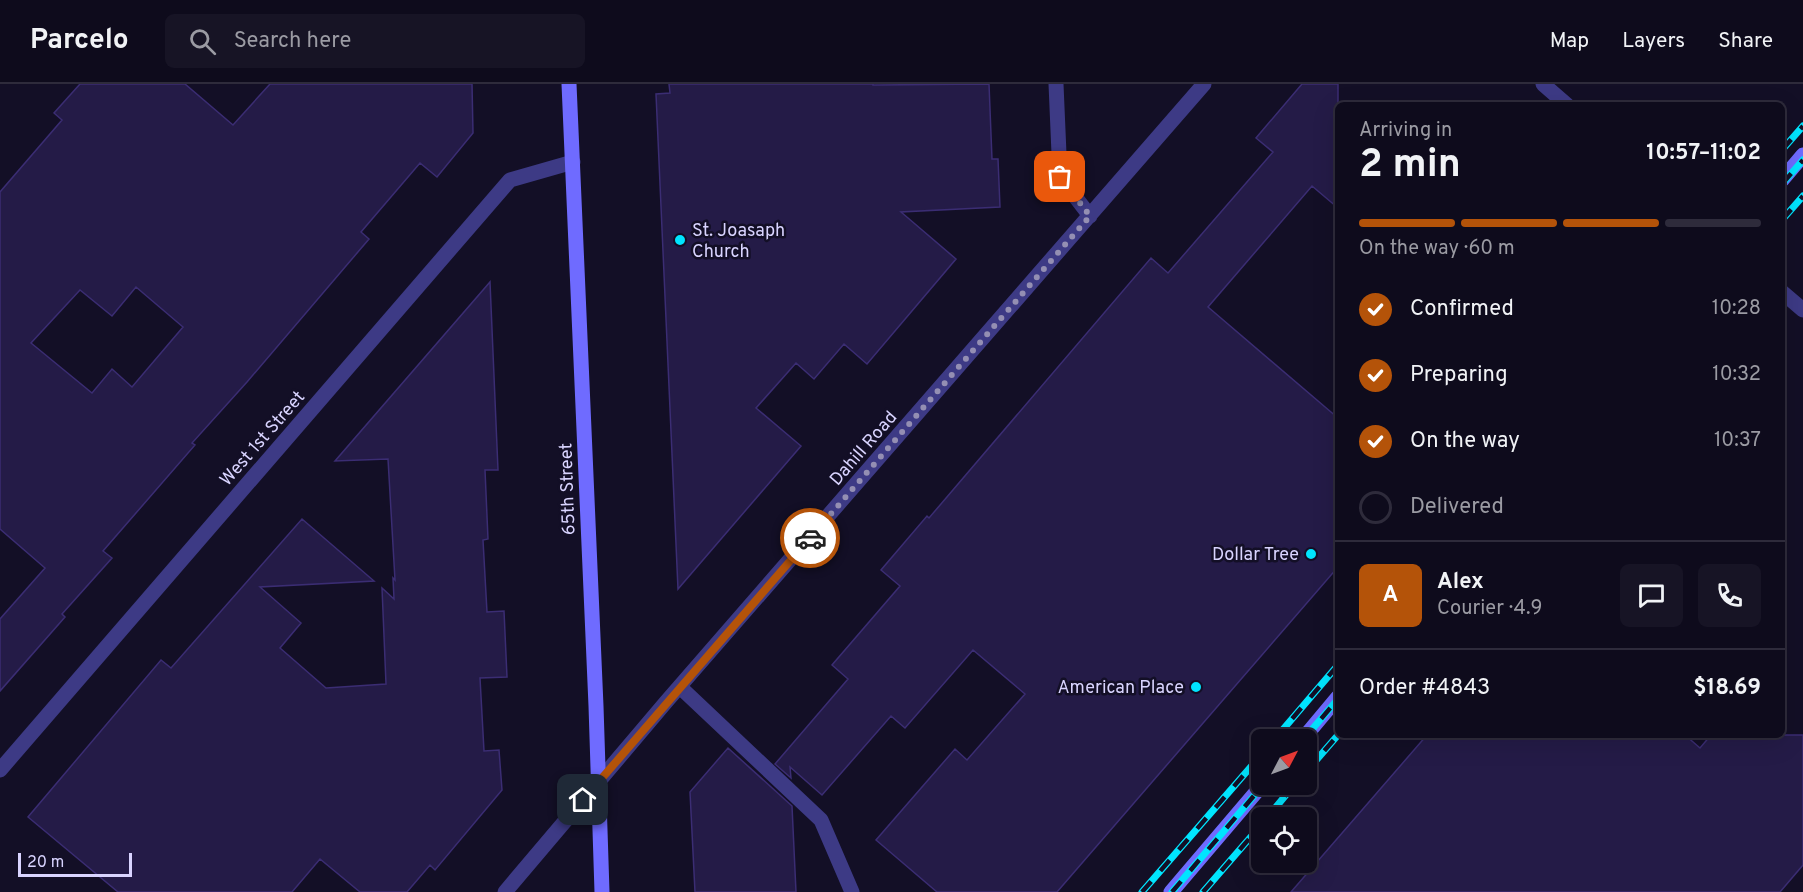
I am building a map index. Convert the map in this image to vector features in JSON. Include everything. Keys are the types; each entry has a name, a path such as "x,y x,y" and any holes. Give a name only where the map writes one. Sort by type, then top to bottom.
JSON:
{"main road":[{"name":"65th Street","path":"569,84 602,892"},
{"path":"1785,176 1803,155"},
{"path":"1311,729 1335,701"},
{"path":"1171,892 1254,795"}],"street":[{"path":"1056,84 1060,177 1090,216"},
{"name":"Dahill Road","path":"505,892 1204,84"},
{"path":"1543,84 1564,102"},
{"name":"West 1st Street","path":"0,770 510,180 573,162"},
{"path":"1785,295 1803,310"},
{"path":"680,687 821,820 852,892"}],"building":[{"path":"80,84 185,84 233,125 270,84 472,84 473,133 437,177 420,163 361,232 369,239 192,443 195,445 103,551 112,558 62,614 65,617 0,691 0,619 45,568 0,529 0,192 62,120 54,113","holes":["136,287 183,327 132,387 112,369 92,393 31,343 80,290 112,316"]},
{"path":"669,84 989,84 992,159 998,159 1000,207 901,212 956,259 867,364 844,344 814,379 796,363 756,408 801,446 678,589 656,94 670,93"},
{"path":"1302,84 1338,84 1338,102 1335,102 1335,205 1312,186 1208,307 1335,415 1335,570 1057,892 937,892 876,840 955,749 967,760 1025,694 973,650 905,728 891,716 822,795 790,767 791,778 775,764 848,679 832,665 900,586 881,570 927,516 929,518 1151,258 1168,273 1273,152 1256,138"},
{"path":"490,282 498,470 485,470 488,539 483,540 487,612 504,611 507,677 480,678 484,751 499,750 502,790 435,870 430,865 407,892 360,892 320,859 292,892 118,892 28,817 161,660 171,668 302,519 374,581 260,587 301,623 280,648 326,688 386,684 382,588 394,599 393,578 395,580 388,459 335,461"},
{"path":"1785,735 1803,735 1803,865 1780,892 1291,892 1307,873 1317,873 1317,862 1424,738 1688,738 1700,748 1708,738 1785,738"},
{"path":"728,748 792,806 796,892 695,892 690,792"}],"railway":[{"path":"1785,147 1803,126"},
{"path":"1785,181 1803,160"},
{"path":"1785,217 1803,196"},
{"path":"1283,729 1335,669"},
{"path":"1312,729 1335,703"},
{"path":"1317,759 1335,738"},
{"path":"1142,892 1251,767"},
{"path":"1172,892 1255,795"},
{"path":"1276,807 1286,795"},
{"path":"1203,892 1251,837"}],"way so far":[{"path":"810,538 1090,216 1060,177"}],"place":[{"name":"St. Joasaph Church","path":"680,240"},
{"name":"Dollar Tree","path":"1311,554"},
{"name":"American Place","path":"1196,687"}],"route":[{"path":"583,800 810,538"}]}
